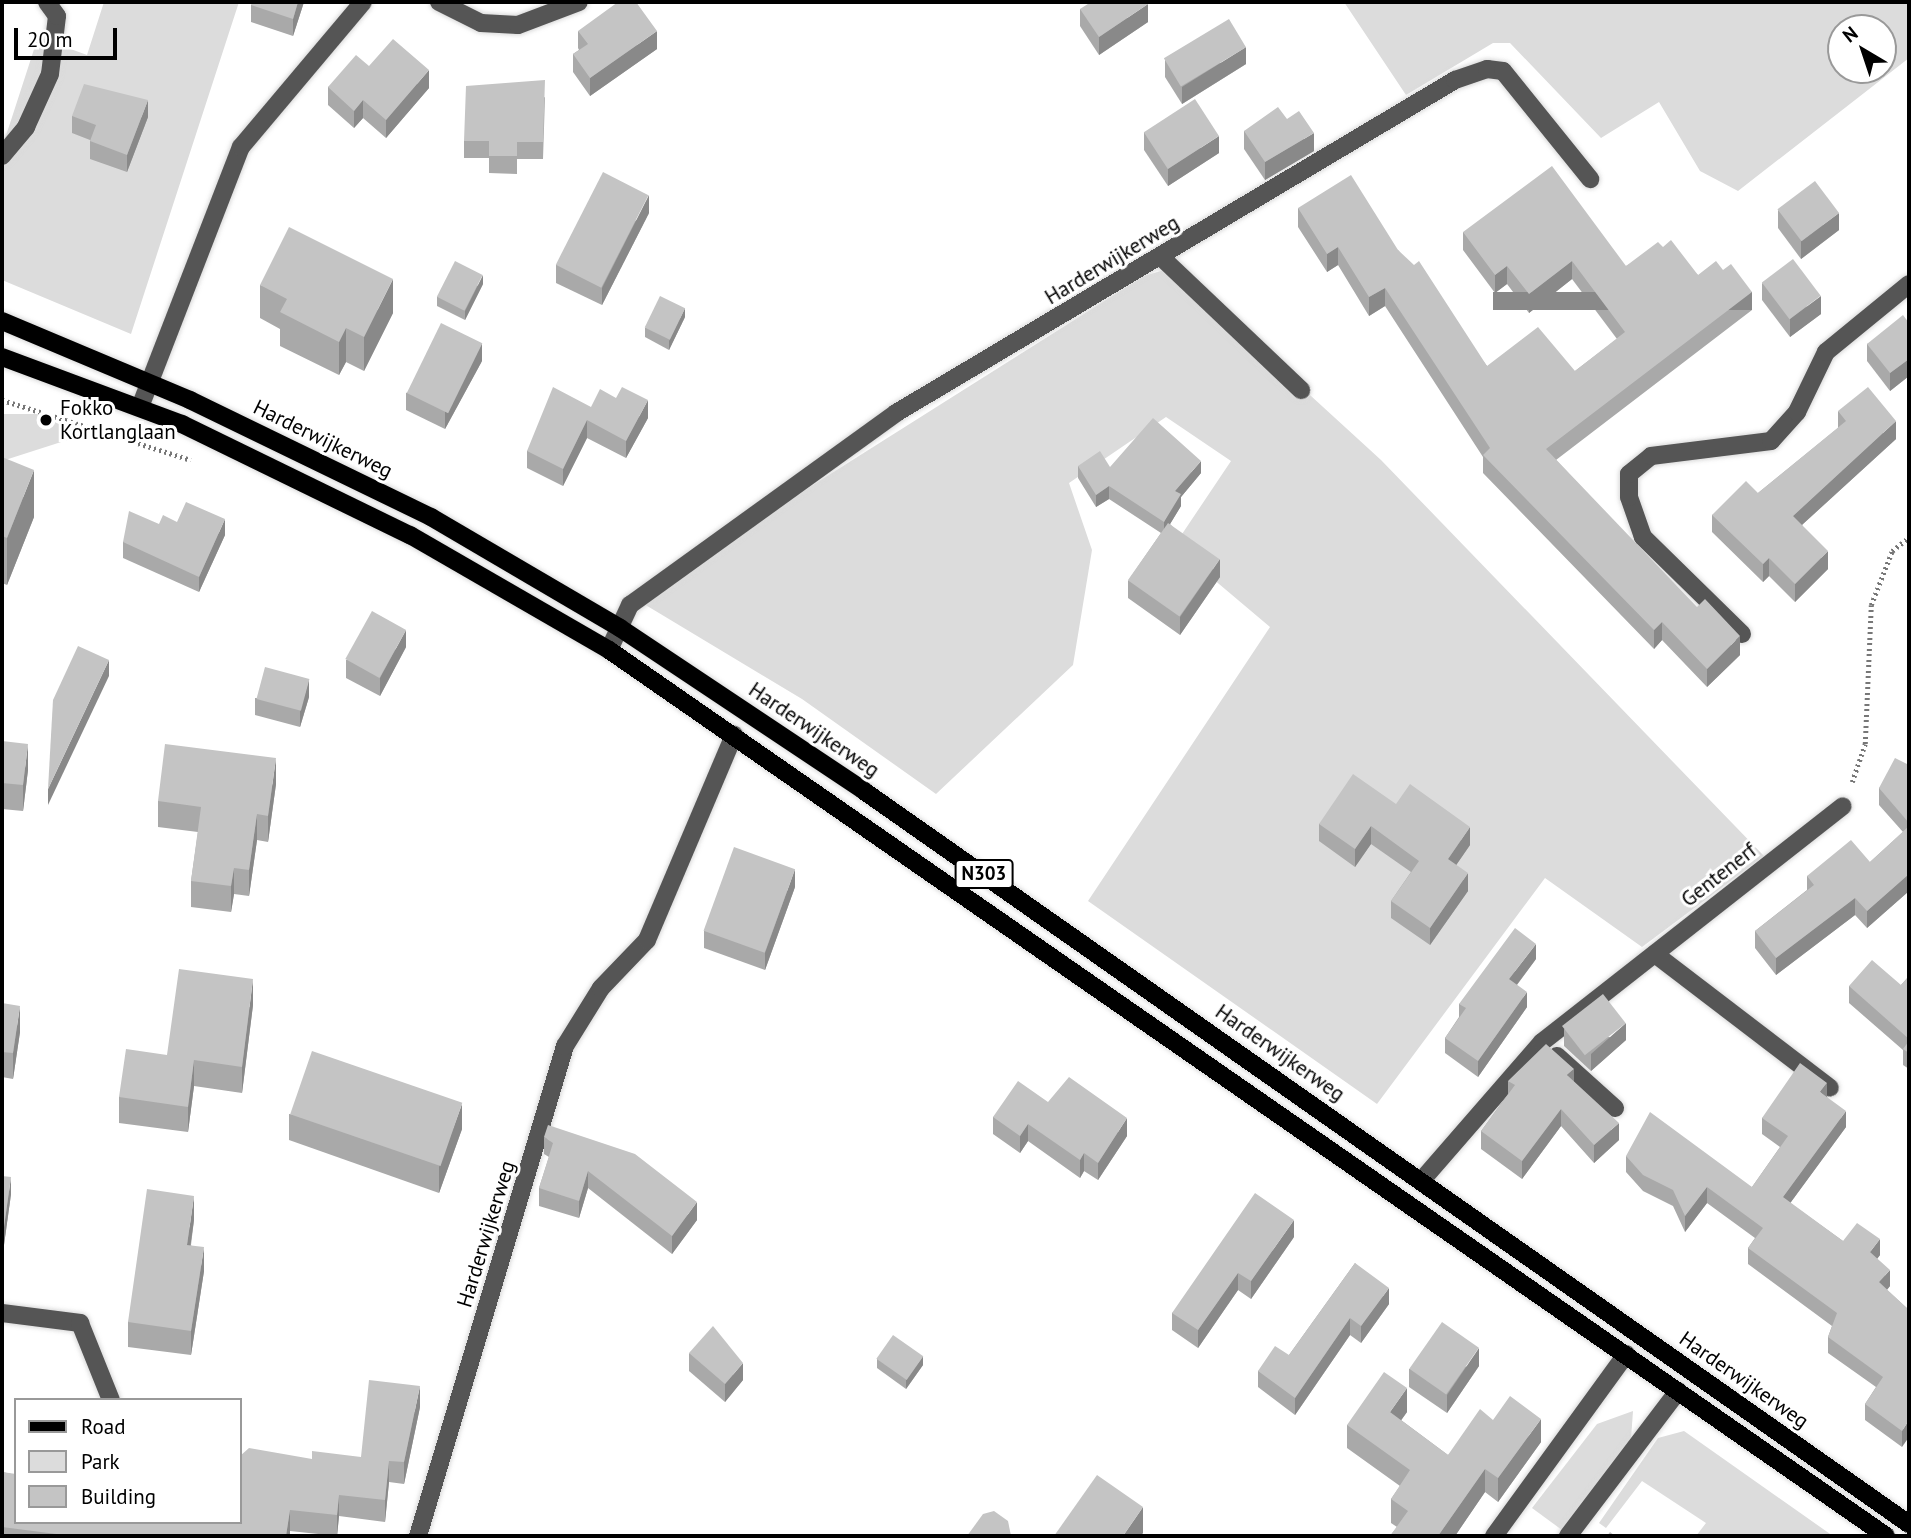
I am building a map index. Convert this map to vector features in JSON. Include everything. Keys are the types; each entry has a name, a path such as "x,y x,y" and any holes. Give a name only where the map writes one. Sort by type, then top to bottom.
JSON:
{"main road":[{"name":"Harderwijkerweg","path":"2,321 150,381 431,517 620,628 1422,1180 1909,1524"},
{"name":"N303","path":"2,357 140,407 410,535 609,650 1886,1536"}],"street":[{"path":"2,156 26,127 50,74 57,16 47,2"},
{"path":"140,407 242,147 363,2"},
{"path":"439,2 481,23 518,25 579,2"},
{"name":"Harderwijkerweg","path":"609,650 630,605 896,413 1162,258 1455,80 1487,68 1503,71 1590,178"},
{"path":"1162,258 1301,390"},
{"path":"1742,634 1643,537 1629,497 1629,474 1651,456 1771,441 1797,412 1826,352 1909,284"},
{"name":"Harderwijkerweg","path":"418,1536 569,1037 601,988 647,940 734,735"},
{"name":"Gentenerf","path":"1422,1180 1542,1042 1843,806"},
{"path":"1655,954 1830,1088"},
{"path":"1542,1042 1615,1108"},
{"path":"2,1314 80,1322 110,1398"},
{"path":"1494,1536 1626,1354"},
{"path":"1569,1536 1678,1391"}],"path":[{"path":"2,400 201,463"},
{"path":"1843,806 1865,744 1871,605 1892,551 1909,537"}],"green space":[{"path":"104,2 239,2 131,334 2,280 2,148 38,37 87,55"},
{"path":"1344,2 1909,2 1909,58 1897,67 1897,14 1827,14 1827,84 1876,84 1738,191 1700,171 1659,102 1601,138 1510,43 1493,43 1406,95"},
{"path":"1171,268 1381,460 1764,856 1642,947 1545,878 1377,1104 1088,901 1270,627 1174,546 1231,461 1166,417 1069,483 1092,550 1073,665 936,794 802,699 634,598 1144,276"},
{"path":"2,414 37,414 83,435 2,461"},
{"path":"1633,1411 1631,1439 1562,1530 1532,1508 1597,1424"},
{"path":"1684,1431 1833,1536 1696,1536 1706,1523 1642,1481 1606,1528 1599,1523 1658,1438"}],"building":[{"path":"252,2 298,2 293,19 251,5"},
{"path":"618,2 636,2 657,31 590,78 573,54 588,44 578,31"},
{"path":"1091,2 1148,4 1099,37 1080,9"},
{"path":"1229,19 1246,47 1181,86 1164,58"},
{"path":"393,39 429,70 386,120 363,100 354,111 328,87 356,55 369,66"},
{"path":"545,80 543,142 517,142 517,156 489,156 489,141 464,141 466,86"},
{"path":"84,84 148,100 127,155 90,141 96,125 72,116"},
{"path":"1195,99 1219,136 1168,169 1144,132"},
{"path":"1278,107 1287,119 1299,111 1314,133 1265,162 1244,131"},
{"path":"1552,166 1626,266 1658,242 1663,247 1671,240 1698,275 1716,261 1723,270 1731,264 1752,292 1546,449 1697,607 1705,599 1740,636 1707,669 1662,622 1654,630 1483,455 1490,448 1385,288 1369,297 1338,247 1327,254 1298,208 1351,175 1398,250 1414,265 1419,261 1487,366 1538,327 1575,371 1625,332 1572,261 1529,294 1507,266 1495,275 1463,232"},
{"path":"603,172 648,195 601,288 556,265"},
{"path":"1815,181 1839,213 1802,241 1777,209"},
{"path":"289,227 393,279 364,337 346,328 339,342 280,312 287,299 260,285"},
{"path":"1793,259 1821,296 1790,319 1762,282"},
{"path":"455,261 483,275 464,311 437,297"},
{"path":"660,296 685,308 670,340 645,327"},
{"path":"1903,315 1909,323 1909,359 1890,373 1867,344"},
{"path":"441,323 482,343 448,413 407,393"},
{"path":"553,387 591,407 600,389 616,398 622,387 648,400 626,441 587,420 563,469 527,451"},
{"path":"1868,387 1896,421 1793,516 1828,551 1795,584 1769,558 1763,564 1712,515 1746,481 1758,493 1846,421 1838,411"},
{"path":"1153,418 1201,461 1175,491 1181,494 1164,522 1109,486 1096,495 1078,466 1100,451 1110,467"},
{"path":"2,457 34,470 7,538 2,536"},
{"path":"186,502 225,519 199,577 123,542 129,511 159,524 163,515 177,522"},
{"path":"1168,523 1220,559 1179,616 1128,580"},
{"path":"372,611 406,630 379,678 345,659"},
{"path":"78,646 109,660 48,789 53,700"},
{"path":"265,667 309,679 301,711 256,699"},
{"path":"2,741 28,744 23,785 2,783"},
{"path":"165,744 276,758 268,816 257,814 249,870 234,868 231,886 191,881 201,807 158,801"},
{"path":"1895,758 1909,765 1909,823 1879,788"},
{"path":"1353,774 1396,804 1410,784 1470,827 1448,859 1468,873 1430,928 1391,901 1419,861 1371,826 1355,849 1319,824"},
{"path":"1909,826 1909,874 1867,911 1855,898 1776,958 1755,931 1814,885 1807,876 1851,840 1870,862"},
{"path":"734,847 795,869 765,953 704,931"},
{"path":"1515,928 1536,944 1509,979 1527,992 1478,1061 1445,1038 1466,1008 1459,1004"},
{"path":"1872,960 1901,985 1909,976 1909,1039 1849,986"},
{"path":"179,969 253,979 242,1067 194,1060 188,1107 119,1097 126,1049 167,1055"},
{"path":"1603,994 1626,1023 1585,1055 1562,1026"},
{"path":"2,1003 20,1006 13,1053 2,1052"},
{"path":"1909,1041 1909,1053 1903,1049"},
{"path":"1546,1044 1574,1069 1567,1075 1619,1123 1594,1145 1561,1109 1522,1161 1481,1131 1515,1085 1508,1081"},
{"path":"312,1051 462,1103 441,1166 290,1114"},
{"path":"1800,1063 1827,1083 1820,1092 1846,1111 1783,1197 1843,1241 1857,1223 1880,1239 1870,1252 1890,1270 1879,1282 1909,1310 1909,1420 1902,1431 1865,1404 1883,1377 1828,1337 1837,1313 1748,1248 1763,1228 1707,1187 1685,1216 1673,1190 1643,1175 1626,1156 1650,1112 1752,1187 1788,1136 1762,1118"},
{"path":"1069,1077 1127,1118 1098,1163 1084,1153 1080,1160 1028,1124 1020,1136 993,1117 1018,1081 1048,1102"},
{"path":"548,1125 635,1154 697,1202 672,1236 588,1171 579,1201 539,1188 553,1143 544,1137"},
{"path":"2,1176 11,1177 3,1234 2,1234"},
{"path":"147,1189 194,1196 187,1245 204,1247 191,1331 128,1322"},
{"path":"1255,1193 1294,1220 1251,1281 1238,1273 1198,1330 1172,1313"},
{"path":"1355,1263 1389,1288 1361,1326 1350,1318 1295,1398 1258,1371 1275,1346 1289,1355"},
{"path":"1442,1322 1479,1348 1446,1395 1409,1369"},
{"path":"713,1326 743,1363 725,1384 689,1353"},
{"path":"893,1335 923,1356 907,1380 876,1359"},
{"path":"1384,1372 1407,1388 1390,1412 1448,1455 1480,1409 1493,1420 1510,1396 1541,1419 1498,1478 1485,1469 1438,1536 1390,1536 1408,1511 1391,1499 1410,1470 1347,1425"},
{"path":"369,1380 420,1386 404,1462 389,1461 385,1500 339,1495 337,1515 290,1510 286,1536 64,1536 2,1527 2,1472 14,1474 14,1524 242,1524 242,1454 249,1448 312,1459 312,1451 361,1457"},
{"path":"1097,1475 1143,1507 1123,1536 1054,1536"},
{"path":"994,1511 1008,1521 1011,1536 967,1536 983,1514"}],"place":[{"name":"Fokko Kortlanglaan","path":"46,420"}]}
